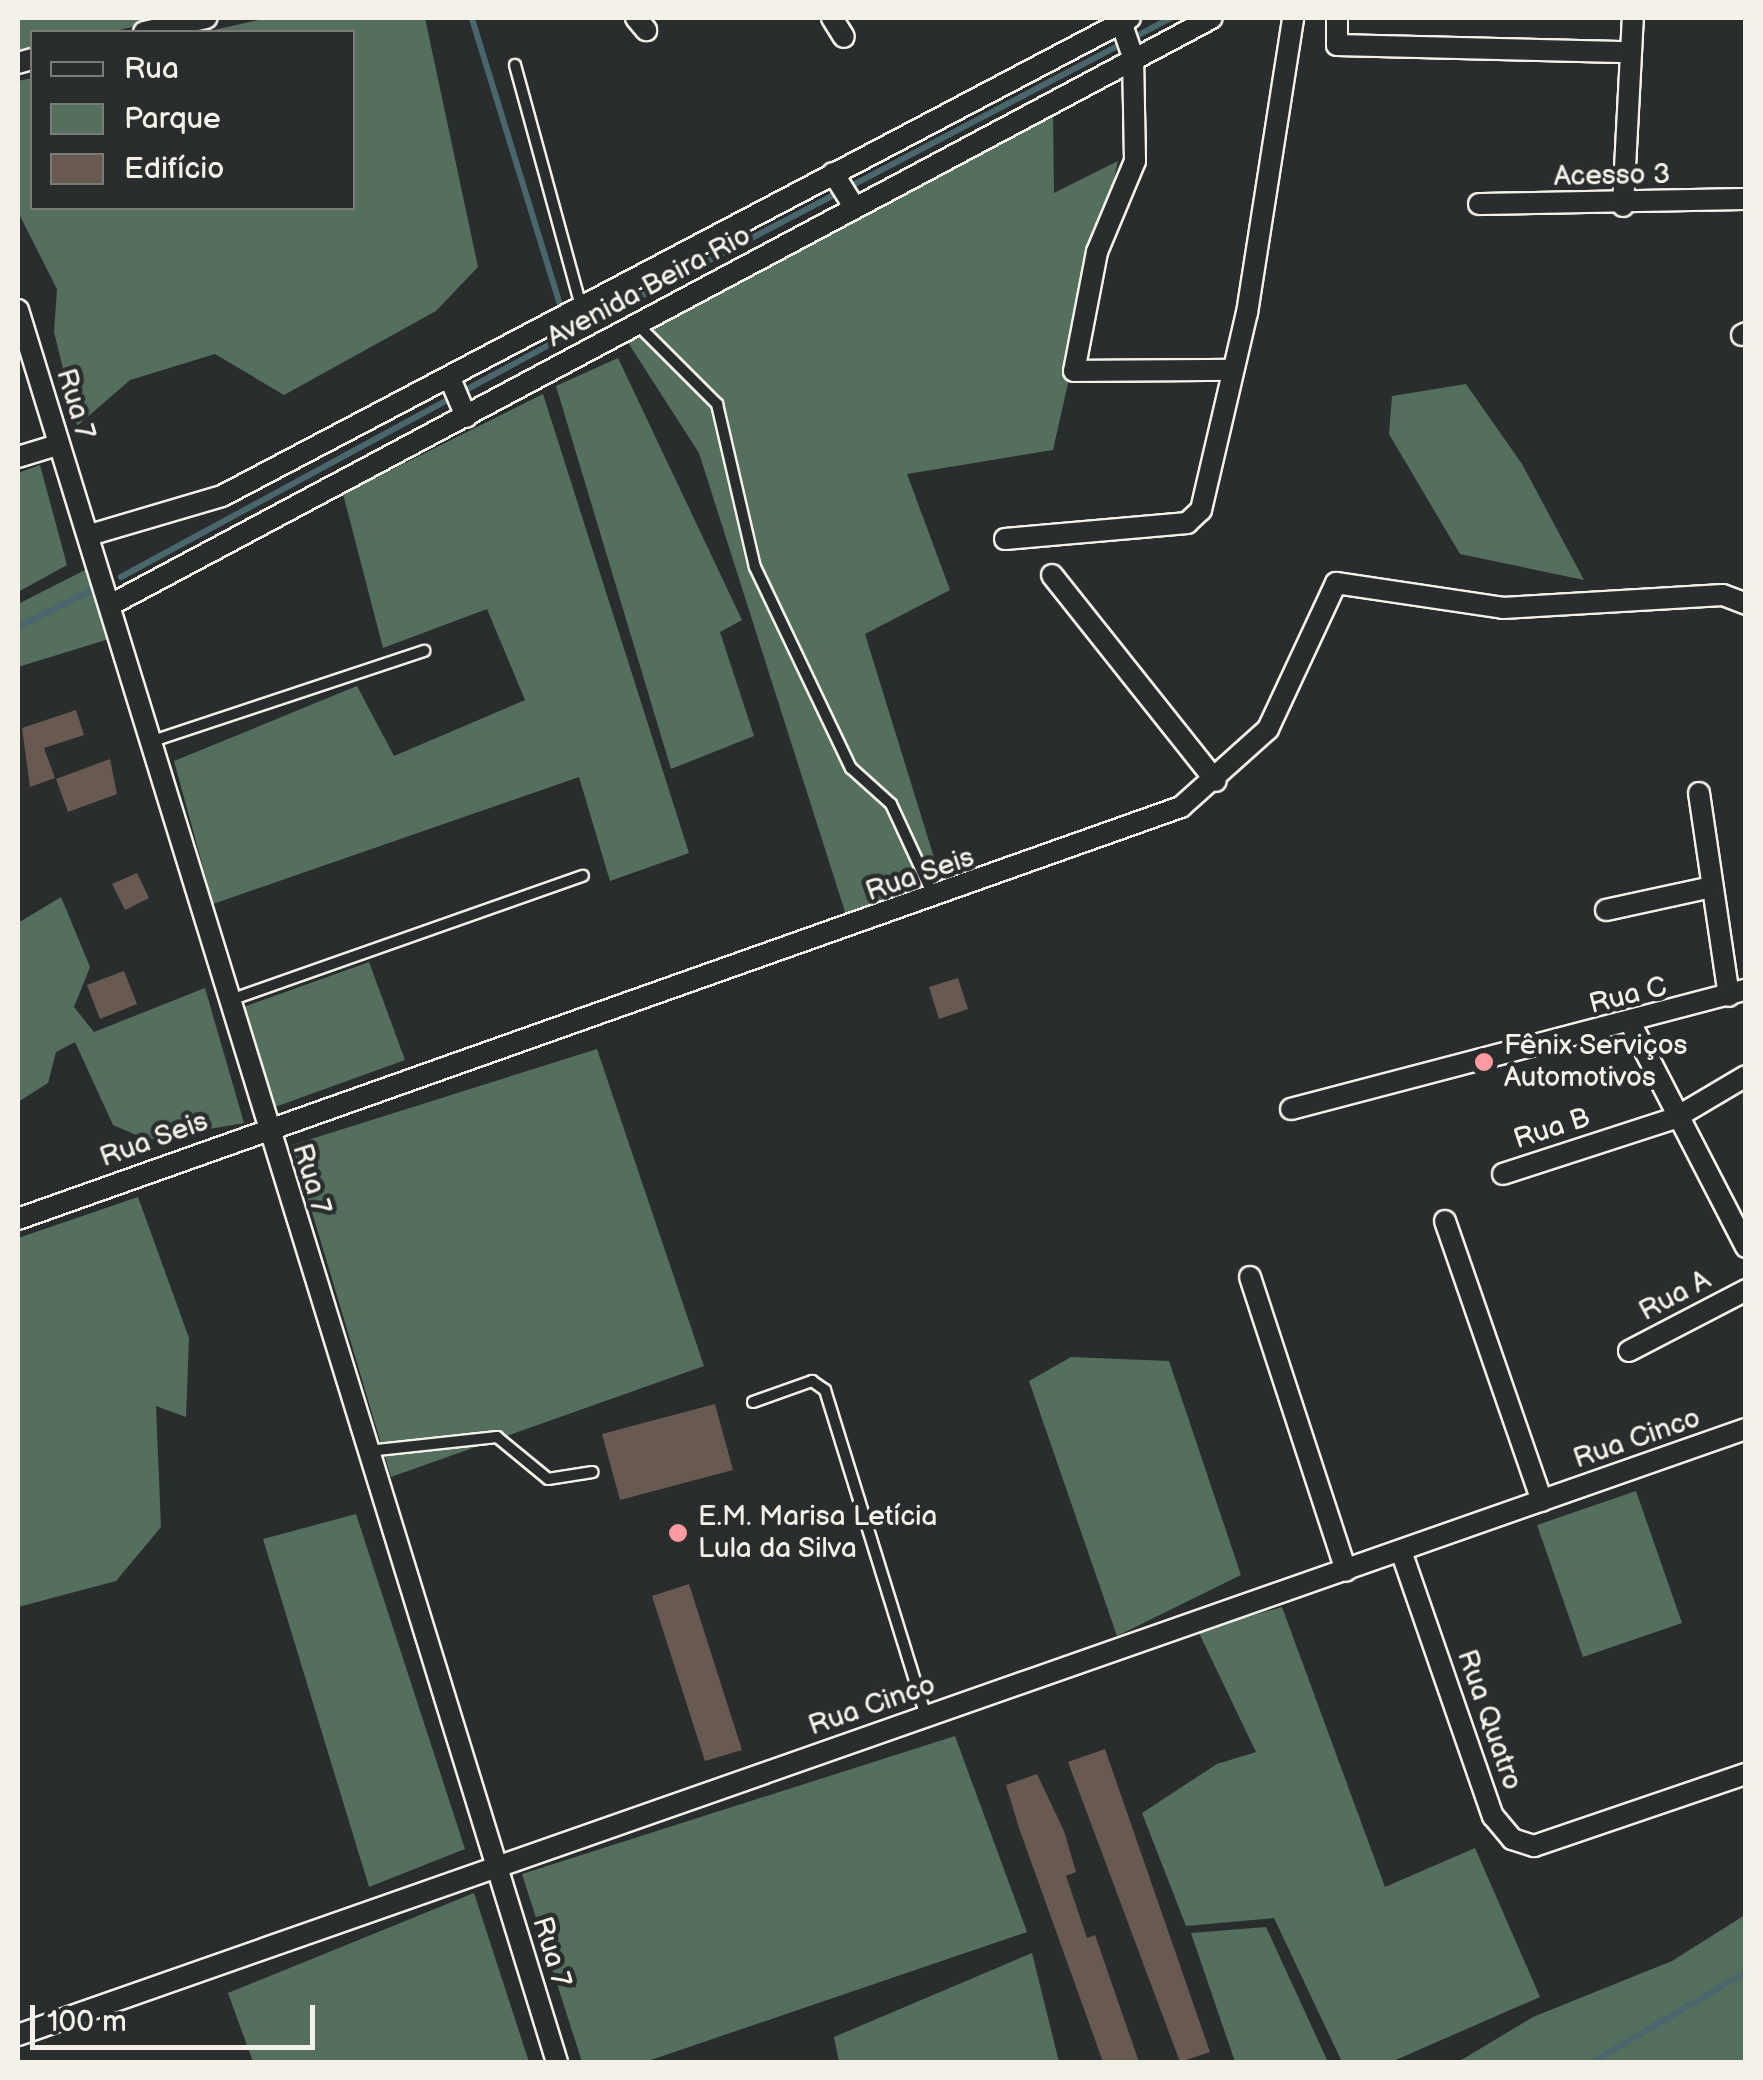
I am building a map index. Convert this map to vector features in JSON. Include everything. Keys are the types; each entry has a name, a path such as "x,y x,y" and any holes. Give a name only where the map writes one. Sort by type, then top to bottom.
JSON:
{"street":[{"path":"153,30 206,18"},
{"path":"832,18 844,37"},
{"name":"Avenida Beira Rio","path":"112,604 458,397 570,312 843,190 1128,35 1212,18"},
{"path":"1005,538 1196,517 1232,370 1293,18"},
{"path":"1337,18 1337,45 1630,52"},
{"path":"1623,206 1633,18"},
{"path":"1128,35 1136,162 1096,252 1074,371 1232,370"},
{"name":"Avenida Beira Rio","path":"93,534 211,502 637,325 843,190 1128,35"},
{"name":"Acesso 3","path":"1480,204 1623,206 1746,200"},
{"name":"Rua 7","path":"18,310 57,445 93,534 267,1129 557,2062"},
{"path":"18,457 57,445"},
{"path":"1052,575 1216,781"},
{"name":"Rua Seis","path":"18,1219 267,1129 936,899 1164,814 1216,781 1268,728 1326,590 1347,578 1503,608 1724,594 1746,604"},
{"path":"1699,793 1708,888 1737,993"},
{"path":"1606,910 1708,888"},
{"name":"Rua C","path":"1291,1109 1631,1024 1737,993"},
{"path":"1631,1024 1675,1118 1746,1247"},
{"name":"Rua B","path":"1504,1174 1675,1118 1746,1076"},
{"path":"1445,1222 1542,1501"},
{"path":"1250,1277 1346,1570"},
{"name":"Rua A","path":"1629,1351 1746,1290"},
{"name":"Rua Cinco","path":"18,2036 206,1977 495,1862 926,1717 1746,1429"},
{"name":"Rua Quatro","path":"1401,1551 1493,1816 1512,1838 1534,1846 1746,1774"}],"lane":[{"path":"515,64 570,312"},
{"path":"637,325 717,404 755,567 851,768 891,804 936,899"},
{"path":"153,742 424,651"},
{"path":"229,1000 583,876"},
{"path":"753,1402 812,1381 825,1390 926,1717"},
{"path":"367,1451 496,1437 548,1479 592,1472"}],"green space":[{"path":"18,18 171,18 120,30 30,30 30,51 18,53"},
{"path":"267,18 425,18 478,267 436,311 284,395 215,354 130,380 77,426 54,332 57,289 18,212 18,81 30,78 30,210 355,210 355,30 214,30"},
{"path":"1053,110 1054,193 1118,161 1053,450 907,474 950,590 865,634 940,877 847,918 699,453 627,341"},
{"path":"618,358 742,620 720,632 754,736 671,769 556,386"},
{"path":"1466,384 1522,464 1584,580 1460,554 1389,434 1392,396"},
{"path":"543,394 689,853 610,881 579,777 213,904 174,761 357,686 394,756 525,700 487,609 383,648 343,494"},
{"path":"40,465 67,565 18,592 18,473"},
{"path":"87,569 109,639 18,667 18,604"},
{"path":"61,897 90,967 74,1007 94,1032 205,988 244,1123 148,1140 113,1125 75,1042 56,1052 48,1083 18,1102 18,923"},
{"path":"369,962 405,1060 275,1107 238,1009"},
{"path":"597,1049 704,1366 391,1477 292,1145"},
{"path":"138,1197 189,1338 186,1417 156,1406 161,1527 116,1581 18,1607 18,1238"},
{"path":"1071,1357 1169,1361 1241,1575 1117,1636 1029,1381"},
{"path":"1636,1491 1682,1623 1583,1657 1537,1525"},
{"path":"356,1514 465,1849 369,1887 263,1539"},
{"path":"1282,1607 1385,1887 1475,1848 1540,1997 1391,2062 1342,2062 1274,1918 1186,1926 1142,1813 1217,1764 1256,1752 1198,1631"},
{"path":"955,1736 1027,1932 645,2062 582,2062 522,1874"},
{"path":"474,1893 529,2062 253,2062 228,1993"},
{"path":"1745,1915 1745,2062 1458,2062 1533,2017 1672,1961"},
{"path":"1266,1927 1328,2062 1235,2062 1191,1933"},
{"path":"1032,1953 1059,2062 839,2062 834,2037"}],"building":[{"path":"76,710 84,735 44,748 55,778 30,787 22,728"},
{"path":"110,759 117,794 68,812 56,779"},
{"path":"137,873 149,898 125,910 112,884"},
{"path":"124,971 137,1004 100,1019 87,985"},
{"path":"958,978 968,1009 939,1019 929,987"},
{"path":"715,1404 733,1470 620,1500 602,1434"},
{"path":"689,1584 742,1750 705,1761 652,1596"},
{"path":"1105,1749 1210,2052 1180,2062 1068,1762"},
{"path":"1037,1774 1064,1831 1076,1872 1066,1876 1087,1938 1095,1935 1139,2062 1103,2062 1019,1828 1006,1785"}],"waterway":[{"path":"121,577 569,334 472,18"},
{"path":"569,334 1171,18"},
{"path":"18,627 93,590"},
{"path":"1593,2062 1746,1972"}],"place":[{"name":"Fênix Serviços Automotivos","path":"1484,1062"},
{"name":"E.M. Marisa Letícia Lula da Silva","path":"678,1533"}]}
